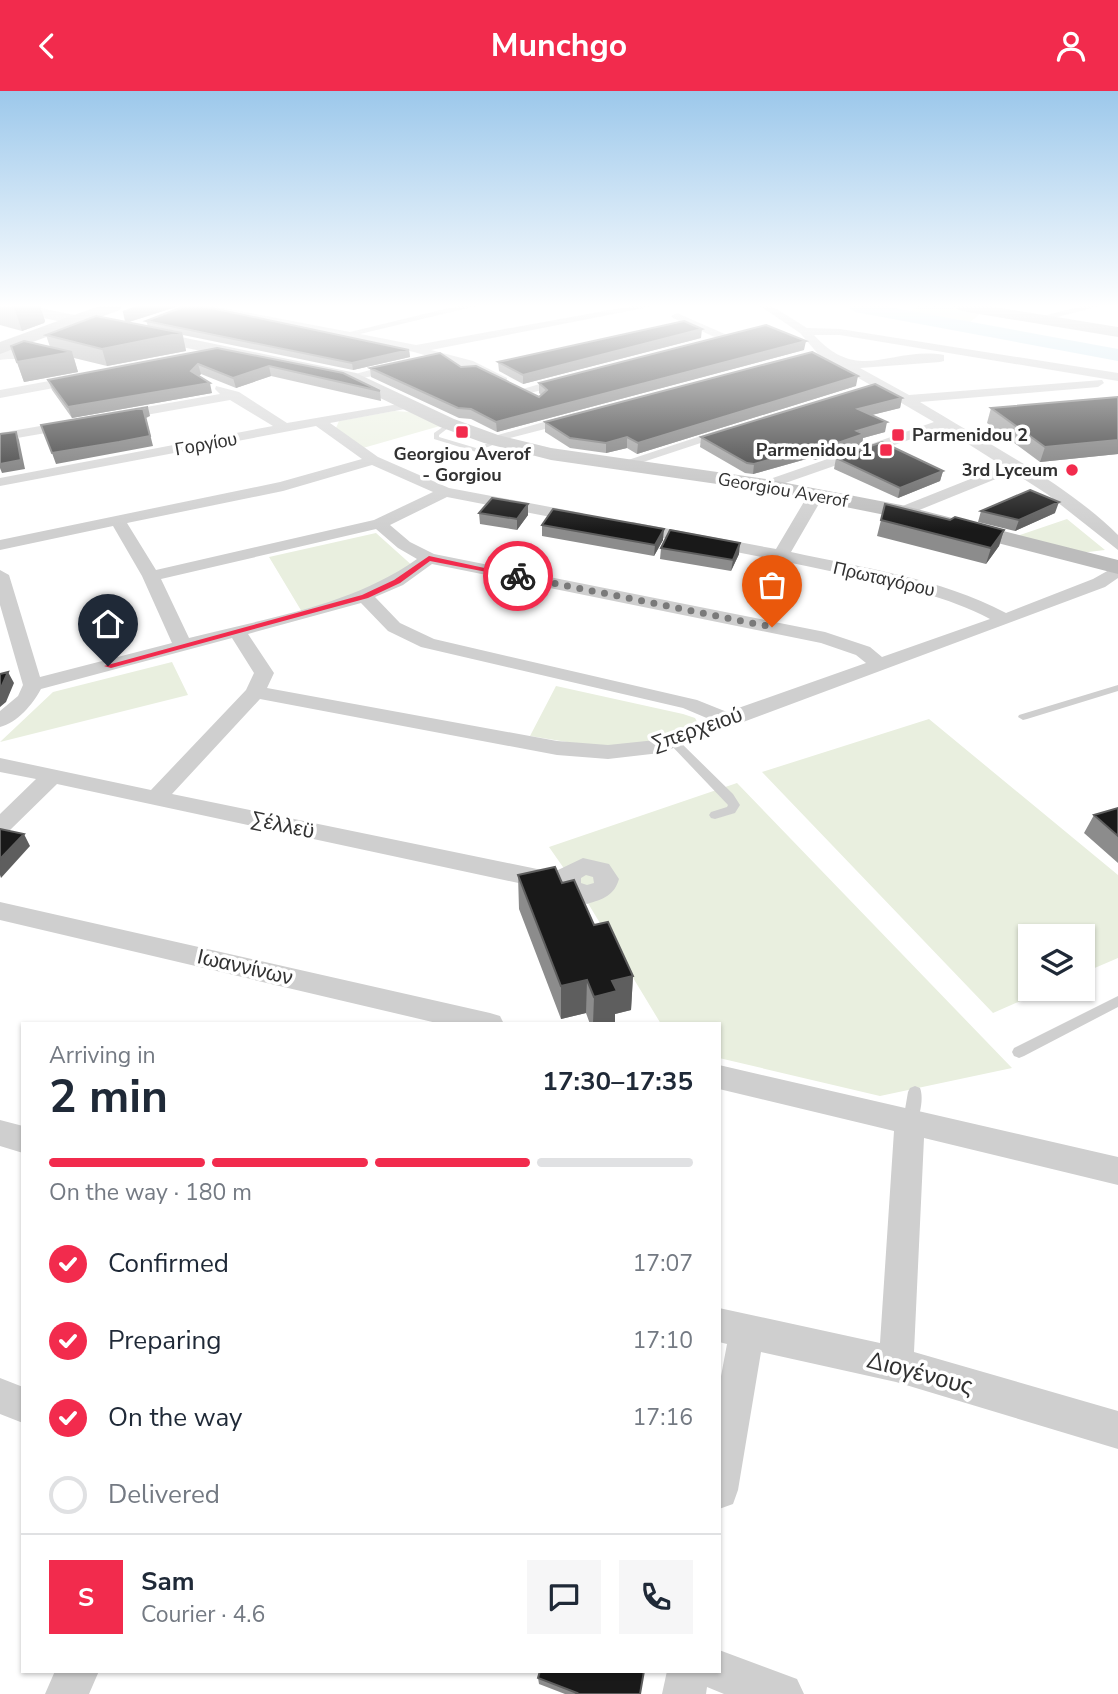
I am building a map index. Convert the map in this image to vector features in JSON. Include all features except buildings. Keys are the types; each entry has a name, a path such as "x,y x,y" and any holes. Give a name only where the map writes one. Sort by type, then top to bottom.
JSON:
{"street":[{"path":"0,394 53,381"},
{"name":"Georgiou Averof","path":"359,381 448,423 495,440 551,454 766,485 901,512 1118,568"},
{"path":"503,381 538,400"},
{"path":"522,391 560,381"},
{"path":"866,381 907,399 1013,467 1071,506 1118,545"},
{"path":"907,399 1099,381"},
{"path":"212,385 234,395 286,429"},
{"path":"0,437 234,395"},
{"name":"Γοργίου","path":"0,482 411,404"},
{"path":"495,440 584,415"},
{"path":"321,423 373,460 445,492 593,520"},
{"path":"766,485 945,423"},
{"path":"620,465 750,425"},
{"path":"0,545 283,486 373,460"},
{"path":"901,512 1013,467"},
{"path":"151,576 379,524 445,492"},
{"path":"781,555 816,495"},
{"path":"117,520 151,576 183,646"},
{"path":"379,524 404,545 429,558 825,638 863,651 881,666"},
{"name":"Πρωταγόρου","path":"619,525 781,555 956,596 1005,620"},
{"path":"33,685 238,633 365,597 397,581 429,558"},
{"name":"Σπερχειού","path":"255,692 557,748 608,752 660,747 727,719 1005,620 1099,583 1118,568"},
{"path":"0,575 33,685 26,699 0,721"},
{"path":"365,597 394,627 428,643 690,704 727,719"},
{"path":"155,799 255,692 264,673 238,633"},
{"name":"Σέλλεϋ","path":"0,765 542,879 566,879"},
{"path":"0,827 51,777"},
{"name":"Ιωαννίνων","path":"0,911 481,1022"},
{"path":"721,1077 912,1106 1118,1171"},
{"path":"896,1364 912,1106"},
{"path":"0,1133 21,1139"},
{"path":"721,1467 733,1328"},
{"name":"Διογένους","path":"733,1328 896,1364 1118,1430"},
{"path":"0,1397 21,1404"},
{"path":"721,1672 782,1694"},
{"path":"67,1694 77,1673"},
{"path":"684,1694 688,1673"}],"lane":[{"path":"1023,717 1118,688"},
{"path":"674,741 729,797 734,806 731,810 715,815"},
{"path":"1019,1052 1118,1001"}],"green space":[{"path":"394,411 410,412 440,426 363,448 336,428 339,421"},
{"path":"1067,519 1105,550 1080,553 1017,536"},
{"path":"376,533 415,568 348,598 302,612 269,557"},
{"path":"172,662 188,695 0,742 53,692"},
{"path":"556,686 683,714 695,718 699,725 652,742 598,747 530,736"},
{"path":"929,719 1118,875 1118,958 1095,968 1095,924 1018,924 1018,1001 1020,1001 993,1013 762,772"},
{"path":"737,783 1012,1068 880,1096 721,1058 721,1022 660,1022 586,900 549,847"}],"way so far":[{"path":"518,576 772,627"}],"place":[{"name":"Georgiou Averof - Gorgiou","path":"462,432"},
{"name":"Parmenidou 2","path":"898,435"},
{"name":"Parmenidou 1","path":"886,450"},
{"name":"3rd Lyceum","path":"1072,470"}],"route":[{"path":"108,666 365,597 397,581 429,558 518,576"}]}
